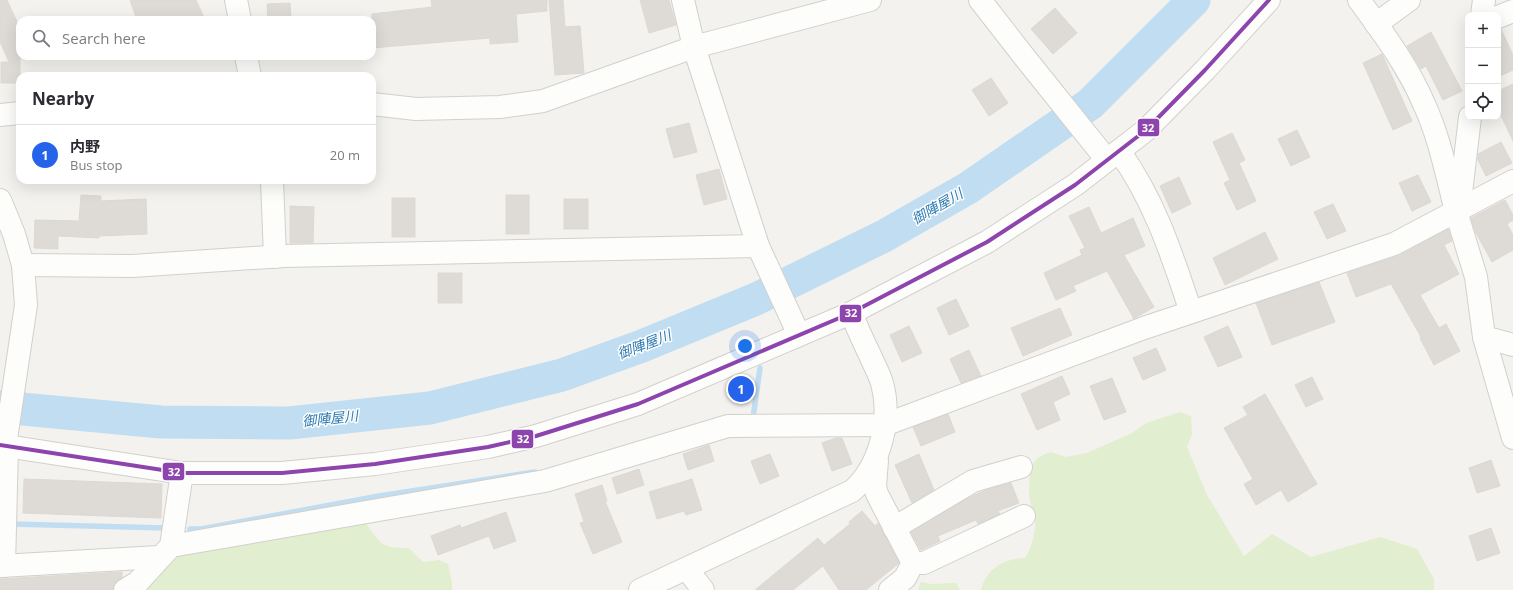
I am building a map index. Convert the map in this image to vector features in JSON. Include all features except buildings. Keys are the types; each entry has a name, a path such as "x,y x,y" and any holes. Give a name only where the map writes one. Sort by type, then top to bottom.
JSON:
{"street":[{"path":"236,0 239,16"},
{"path":"683,0 694,47 761,253 795,327"},
{"path":"376,104 424,109 500,107 543,102 694,47 870,0"},
{"path":"980,0 1053,92 1107,152 1139,181 1164,231 1191,312"},
{"path":"1358,0 1411,76 1430,120 1458,209"},
{"path":"1376,24 1409,0"},
{"path":"1482,12 1484,0"},
{"path":"5,443 182,473 282,474 375,464 488,447 536,436 638,404 795,327 851,313 987,242 1075,185 1107,152 1152,124 1205,70 1265,1"},
{"path":"1501,16 1513,11"},
{"path":"247,60 249,72"},
{"path":"0,115 16,113"},
{"path":"1430,120 1442,123 1465,120"},
{"path":"1469,120 1458,218 1476,277 1484,337 1513,438"},
{"path":"0,200 14,234 23,265 26,306 5,443 5,525 2,566 165,551 544,481 728,426 884,425 1191,312 1394,244 1513,181"},
{"path":"272,184 275,257"},
{"path":"23,265 132,266 275,257 761,253"},
{"path":"851,313 882,382 885,396 884,425 878,453 875,487 894,528 913,563"},
{"path":"1484,337 1513,344"},
{"path":"640,590 852,491 865,477 878,453"},
{"path":"894,528 973,481 1021,467"},
{"path":"125,590 138,582 165,551 182,473"},
{"path":"913,563 924,563 1024,516"},
{"path":"890,590 905,578 913,563"},
{"path":"687,569 703,590"}],"green space":[{"path":"1180,412 1191,416 1192,434 1187,447 1207,495 1244,556 1272,534 1311,557 1380,537 1417,549 1434,579 1434,590 981,590 987,576 997,566 1010,560 1025,558 1030,549 1035,524 1029,497 1029,486 1031,470 1037,459 1042,455 1051,452 1066,457 1087,453 1132,433 1146,423"},
{"path":"365,522 382,544 392,547 409,548 423,562 439,560 448,564 452,590 145,590 167,558 188,549"},
{"path":"921,582 931,584 956,583 960,590 918,590"}],"waterway":[{"name":"御陣屋川","path":"0,407 161,422 289,423 430,408 562,375 642,346 756,299 884,236 968,188 1090,104 1194,0"},
{"path":"749,419 753,418 760,368"},
{"path":"190,529 201,529 379,496 535,472"},
{"path":"10,524 167,528"}],"transit line":[{"name":"32","path":"0,445 182,473 282,473 375,464 488,447 536,436 638,404 851,313 987,242 1075,185 1146,130 1205,70 1269,0"}],"place":[{"name":"内野","path":"741,389"}]}
